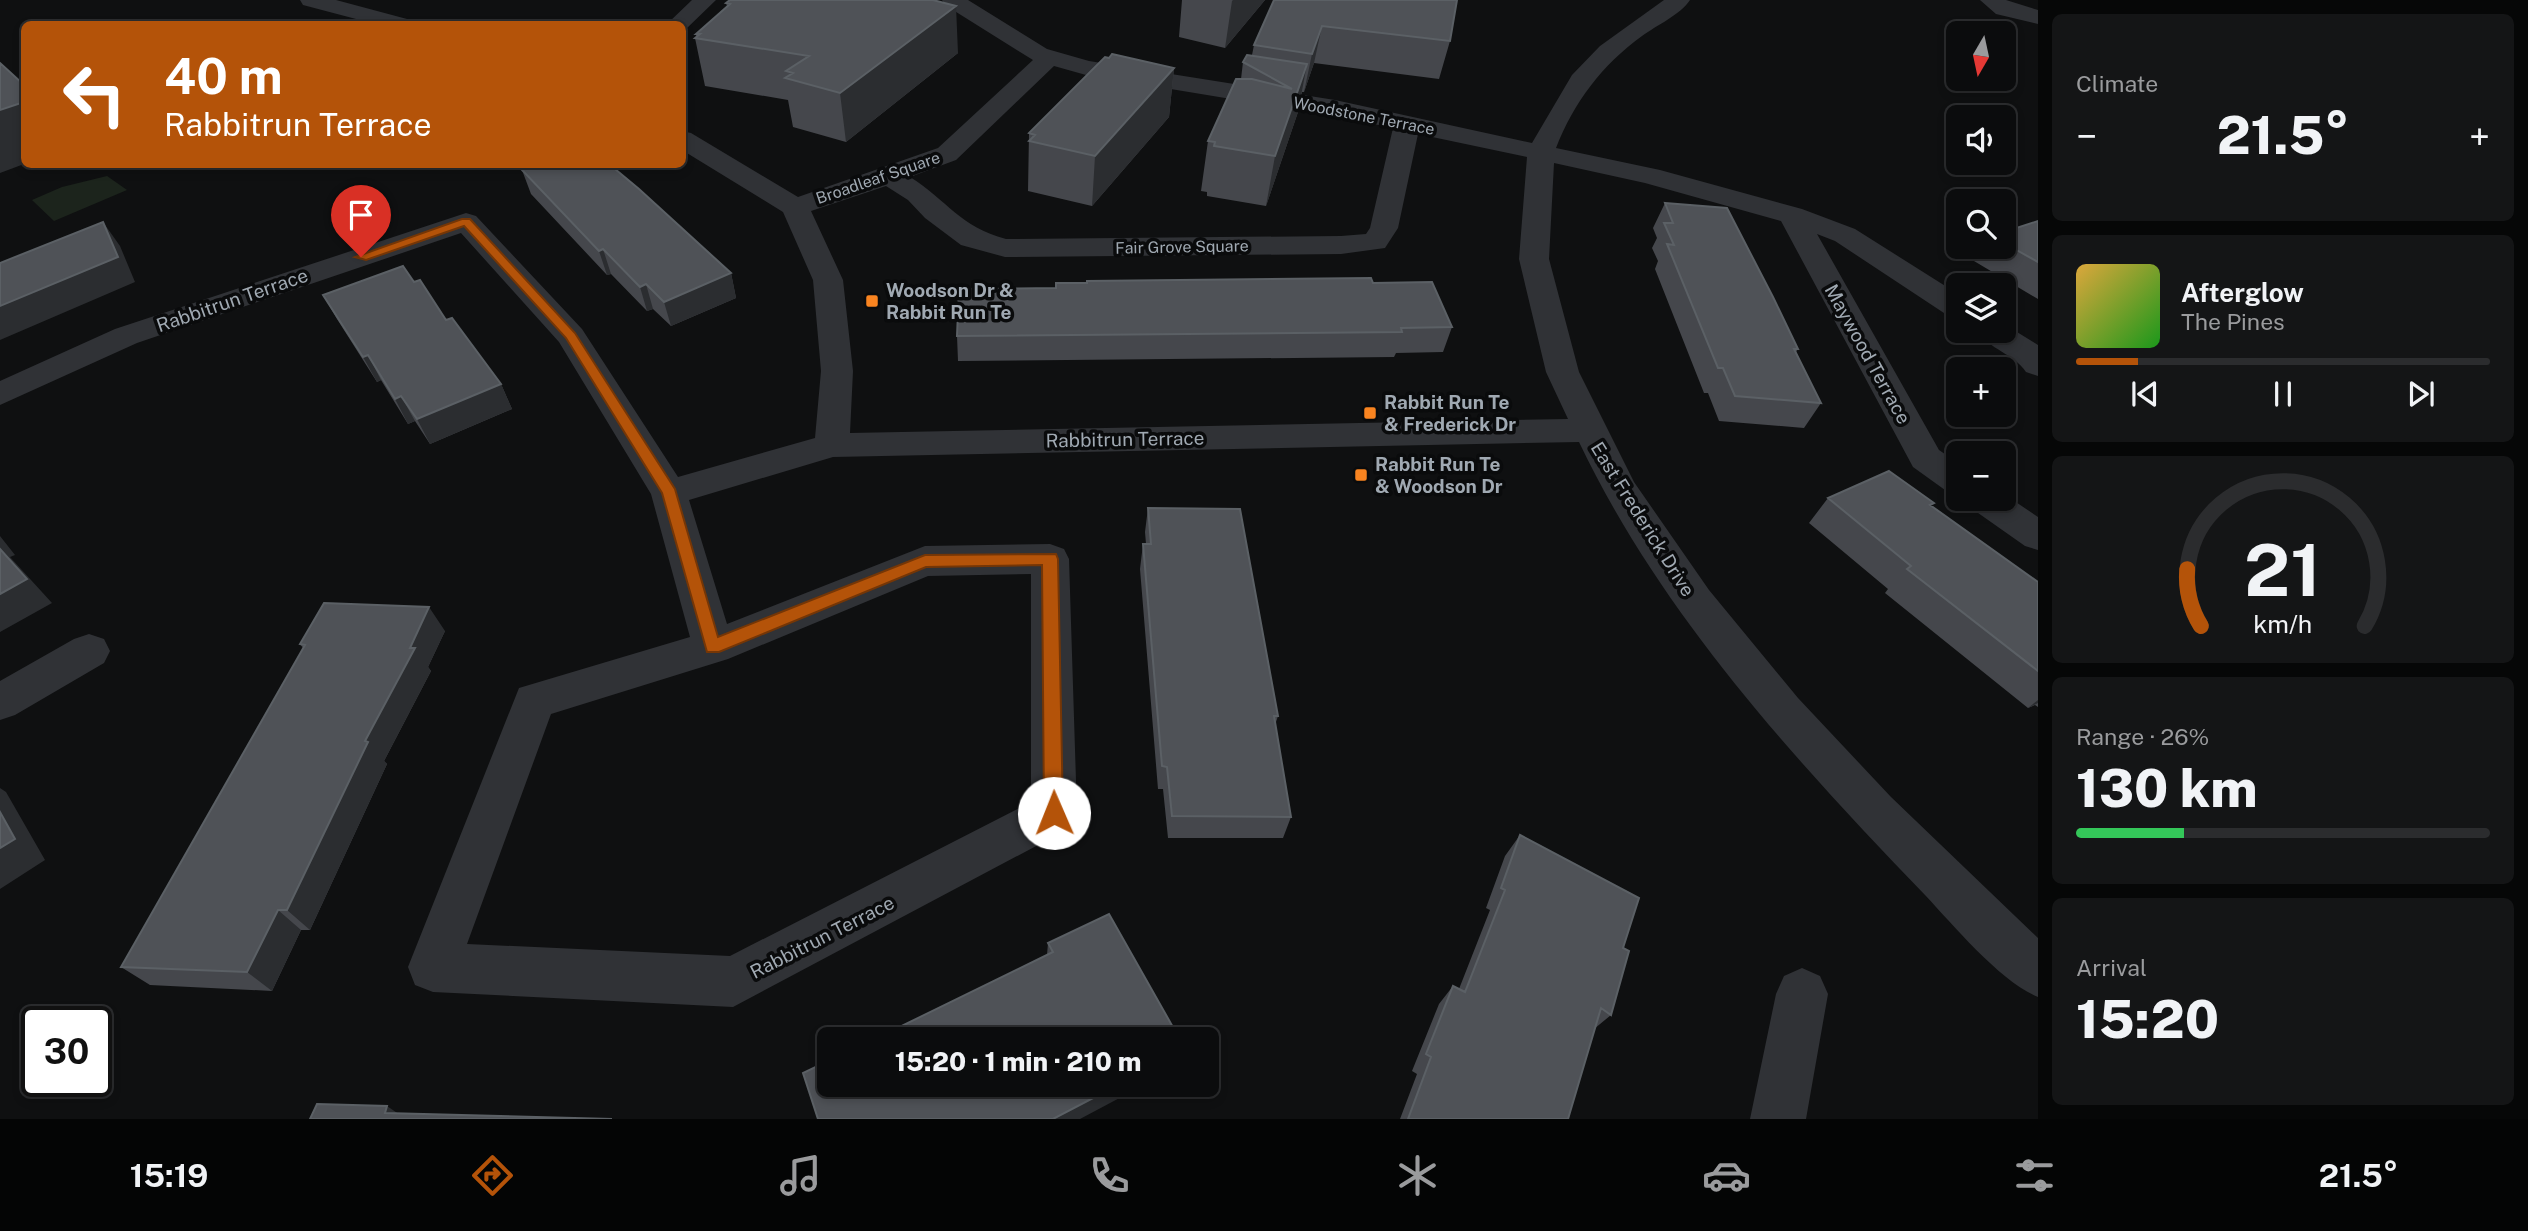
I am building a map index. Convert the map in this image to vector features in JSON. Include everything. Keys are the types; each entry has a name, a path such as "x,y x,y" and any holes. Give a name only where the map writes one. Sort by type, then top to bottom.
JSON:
{"street":[{"path":"312,0 363,5 393,21"},
{"path":"681,21 705,0"},
{"name":"Woodstone Terrace","path":"953,0 1039,54 1086,68 1335,108 1541,152"},
{"name":"East Frederick Drive","path":"1679,0 1605,51 1570,93 1541,152 1532,208 1533,244 1539,290 1553,342 1588,430 1632,508 1689,594 1766,692 1851,789 1959,899 2038,972"},
{"path":"1991,0 2004,9 2038,17"},
{"path":"331,21 363,5"},
{"name":"Broadleaf Square","path":"795,207 947,154 1050,57"},
{"name":"Fair Grove Square","path":"889,176 918,194 935,212 971,239 1005,248 1375,242 1384,228 1407,125"},
{"path":"686,141 795,207 828,280 837,371 832,445"},
{"path":"1541,152 1650,176 1792,215 1845,235 1946,300"},
{"name":"Maywood Terrace","path":"1792,215 1926,458 1946,472"},
{"name":"Rabbitrun Terrace","path":"0,394 126,336 466,222 571,336 669,493 713,647"},
{"path":"2012,343 2035,358 2038,365"},
{"name":"Rabbitrun Terrace","path":"669,493 832,445 1588,430"},
{"path":"2002,511 2038,536"},
{"name":"Rabbitrun Terrace","path":"1050,559 1054,813 733,982 433,967 534,701 713,647 925,561 1050,559"},
{"path":"0,702 89,651"},
{"path":"1778,1119 1802,993"}],"shaded area":[{"path":"107,176 127,190 54,221 32,200 62,187"}],"building":[{"path":"730,0 933,0 956,6 840,93 785,78 793,73 786,71 809,56 695,38 700,34 696,34 730,4 726,3"},
{"path":"1274,0 1457,0 1450,41 1322,26 1312,54 1254,45"},
{"path":"1112,54 1174,68 1095,156 1029,141 1035,135 1029,133 1105,57 1109,58"},
{"path":"1247,55 1307,64 1275,156 1214,146 1215,142 1208,141 1236,79 1252,79 1292,89 1243,62"},
{"path":"0,63 21,82 21,103 0,110"},
{"path":"614,168 731,273 664,302 646,284 640,287 603,249 599,251 522,170"},
{"path":"1665,203 1727,208 1773,297 1798,349 1794,349 1821,403 1735,396 1723,368 1718,368 1667,244 1674,245 1664,223 1673,223"},
{"path":"2038,221 2038,262 2016,250 2016,228"},
{"path":"103,222 118,257 0,306 0,263"},
{"path":"403,266 414,282 420,280 446,320 452,318 501,384 417,419 401,396 395,399 368,355 363,357 323,295"},
{"path":"1371,278 1373,283 1432,282 1452,327 1401,328 1402,332 957,336 959,289 1056,288 1056,283 1087,281"},
{"path":"1889,471 1934,503 1930,505 2038,582 2038,671 1907,569 1911,566 1828,498"},
{"path":"1148,508 1240,509 1278,716 1274,716 1291,817 1172,816 1167,767 1162,766 1143,544 1151,544"},
{"path":"0,549 27,579 0,594"},
{"path":"324,603 429,607 410,648 415,648 365,741 368,742 287,910 278,910 247,972 121,967 305,645 300,644"},
{"path":"0,812 15,839 0,848"},
{"path":"1520,835 1639,898 1623,948 1629,951 1611,1015 1601,1008 1568,1119 1408,1119 1431,1057 1426,1054 1453,986 1465,992 1505,890 1501,888"},
{"path":"1109,914 1173,1027 900,1027 1053,952 1048,943"},
{"path":"817,1066 817,1097 1095,1097 1053,1119 818,1119 803,1073"},
{"path":"317,1104 387,1106 385,1113 612,1119 310,1119"}],"place":[{"name":"Woodson Dr & Rabbit Run Te","path":"872,301"},
{"name":"Rabbit Run Te & Frederick Dr","path":"1370,413"},
{"name":"Rabbit Run Te & Woodson Dr","path":"1361,475"}],"route":[{"path":"361,257 466,222 571,336 669,493 713,647 925,561 1050,559 1054,813"}]}
